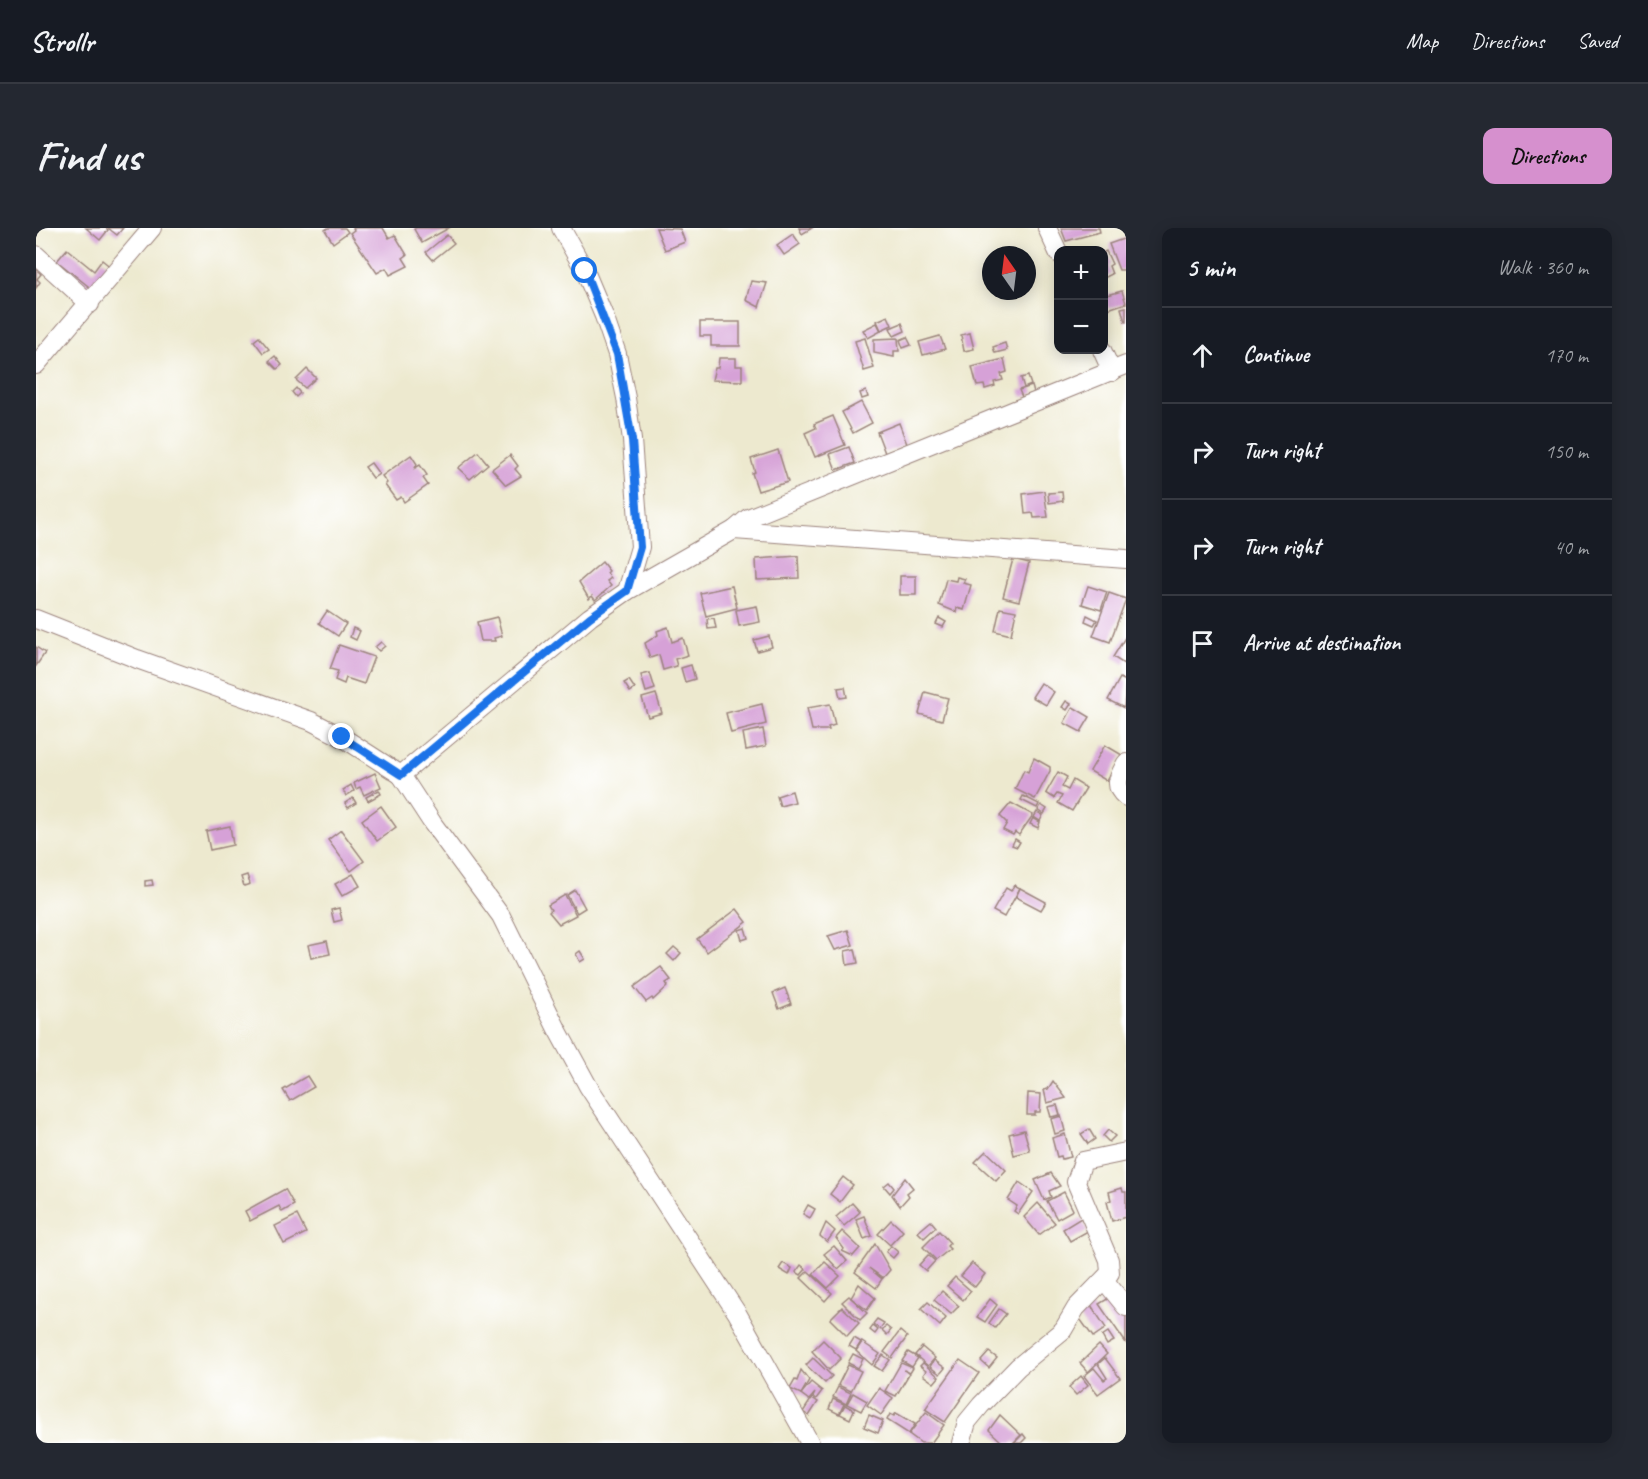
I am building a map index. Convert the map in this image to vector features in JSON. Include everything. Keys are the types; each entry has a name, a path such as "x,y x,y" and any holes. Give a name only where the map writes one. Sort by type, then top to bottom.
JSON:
{"street":[{"path":"36,365 152,228"},
{"path":"561,228 585,271 604,316 617,354 626,398 632,440 640,547 627,591"},
{"path":"1047,228 1055,246"},
{"path":"36,255 90,304"},
{"path":"401,775 590,617 627,591 734,530 748,518 1119,369 1106,354"},
{"path":"734,530 1126,559"},
{"path":"36,619 136,659 311,721 342,737 401,775 433,824 501,916 588,1086 737,1313 810,1443"},
{"path":"1126,764 1116,781 1126,797"},
{"path":"961,1443 967,1422 981,1405 1018,1367 1063,1330 1076,1308 1105,1281 1110,1273 1109,1260 1076,1182 1083,1161 1126,1152"},
{"path":"1105,1281 1124,1300"}],"building":[{"path":"86,228 106,228 108,230 100,240"},
{"path":"108,228 123,228 117,235"},
{"path":"345,228 348,232 333,243 325,230"},
{"path":"353,228 383,228 389,238 395,235 407,255 403,258 408,266 390,275 386,268 377,273 350,233 354,230"},
{"path":"449,228 422,243 414,229"},
{"path":"656,228 680,229 685,242 665,250"},
{"path":"799,228 812,228 802,234"},
{"path":"1061,228 1099,228 1100,232 1066,241"},
{"path":"793,234 800,244 784,255 777,245"},
{"path":"447,235 454,243 433,260 426,252"},
{"path":"1126,238 1126,270 1119,270 1109,244"},
{"path":"67,249 94,271 102,260 112,268 93,290 57,261"},
{"path":"1108,255 1112,264 1109,266 1112,274 1108,276"},
{"path":"36,269 41,274 37,279 40,282 36,288"},
{"path":"751,281 767,283 759,307 746,300"},
{"path":"1122,291 1126,303 1108,309 1108,295"},
{"path":"1126,307 1126,322 1125,322 1121,308"},
{"path":"888,316 892,325 881,330 877,321"},
{"path":"700,322 740,322 740,346 711,346 711,336 700,336"},
{"path":"877,323 881,331 868,338 863,330"},
{"path":"902,323 905,331 894,336 890,328"},
{"path":"970,333 974,349 964,351 961,335"},
{"path":"940,336 945,349 923,355 919,342"},
{"path":"259,337 269,349 263,353 254,341"},
{"path":"907,337 911,345 903,348 900,340"},
{"path":"865,338 874,368 864,371 855,341"},
{"path":"898,338 899,351 894,351 894,357 874,353 874,339"},
{"path":"1005,343 1007,350 995,353 993,347"},
{"path":"275,356 282,365 277,369 269,361"},
{"path":"719,358 736,358 736,366 742,366 742,381 712,380 715,368 718,368"},
{"path":"1004,359 1007,372 1001,374 1003,380 994,382 995,386 985,389 984,385 977,386 972,367"},
{"path":"307,369 316,378 305,388 296,380"},
{"path":"1028,376 1031,385 1024,388 1021,378"},
{"path":"1032,386 1034,393 1022,397 1019,390"},
{"path":"296,388 300,393 296,397 292,392"},
{"path":"866,391 868,397 862,399 860,393"},
{"path":"861,402 872,423 853,433 842,412"},
{"path":"833,416 845,445 815,457 805,433 816,428 814,424"},
{"path":"899,423 907,444 885,453 877,432"},
{"path":"849,447 855,463 836,470 830,454"},
{"path":"778,450 788,482 758,491 752,473 755,472 751,459"},
{"path":"478,452 488,464 470,479 458,468"},
{"path":"411,455 417,464 415,468 420,465 427,475 423,478 428,485 404,502 401,497 396,500 385,485 387,483 382,476"},
{"path":"510,455 518,466 515,469 521,476 506,485 492,469"},
{"path":"371,463 379,474 373,478 365,467"},
{"path":"1044,491 1048,517 1034,518 1033,513 1025,514 1023,494"},
{"path":"1062,492 1063,501 1049,503 1048,493"},
{"path":"798,556 799,578 757,580 756,559"},
{"path":"1013,559 1029,563 1019,601 1003,597"},
{"path":"602,562 609,571 607,573 611,578 607,581 611,586 595,600 592,596 589,599 579,582"},
{"path":"900,576 916,576 916,595 900,595"},
{"path":"957,577 965,579 963,583 971,585 964,610 957,608 956,612 939,605 946,579 956,581"},
{"path":"732,586 737,608 706,616 700,593"},
{"path":"1088,586 1107,592 1101,610 1082,604"},
{"path":"1109,593 1126,599 1110,642 1093,636"},
{"path":"757,606 760,622 739,626 736,610"},
{"path":"1000,608 1016,611 1011,635 995,631"},
{"path":"327,611 346,624 338,636 319,623"},
{"path":"1087,615 1097,620 1094,625 1085,621"},
{"path":"497,617 502,636 494,638 495,641 481,641 477,622"},
{"path":"714,618 716,628 708,629 707,619"},
{"path":"939,618 946,622 943,627 936,624"},
{"path":"668,627 672,642 683,638 688,655 675,659 677,666 663,670 659,655 650,658 645,643 658,635 657,631"},
{"path":"353,628 360,631 356,640 350,637"},
{"path":"769,636 772,647 757,651 754,640"},
{"path":"1126,636 1126,662 1124,664 1113,657"},
{"path":"381,642 385,646 379,651 375,647"},
{"path":"339,645 374,657 364,684 346,678 344,684 335,680 338,671 330,669"},
{"path":"36,647 45,653 36,666"},
{"path":"691,665 695,679 685,682 681,668"},
{"path":"650,673 655,689 646,692 641,675"},
{"path":"1120,678 1126,681 1124,708 1108,700"},
{"path":"629,680 635,689 630,692 624,683"},
{"path":"1041,683 1054,692 1046,705 1032,697"},
{"path":"845,687 847,697 840,698 838,688"},
{"path":"925,692 948,698 942,720 919,714"},
{"path":"656,694 662,713 648,717 642,698"},
{"path":"1066,701 1071,704 1067,710 1062,707"},
{"path":"762,704 766,724 731,733 726,713"},
{"path":"830,704 835,725 828,727 829,730 812,730 807,708"},
{"path":"1073,707 1090,717 1081,732 1064,723"},
{"path":"763,729 766,746 746,750 743,733"},
{"path":"1105,745 1122,755 1107,781 1090,771"},
{"path":"1034,758 1050,767 1035,799 1015,789 1024,770 1028,772"},
{"path":"1058,772 1067,777 1062,787 1068,790 1073,780 1086,788 1072,811 1058,803 1062,796 1057,794 1054,798 1046,793"},
{"path":"375,773 381,787 364,795 360,787 356,789 354,783"},
{"path":"351,785 354,791 346,796 343,790"},
{"path":"379,790 381,794 368,801 366,797"},
{"path":"792,791 795,802 780,806 777,796"},
{"path":"1023,796 1039,804 1037,808 1021,800"},
{"path":"353,798 356,803 348,808 345,803"},
{"path":"1011,803 1033,815 1019,835 1003,830 1007,823 1000,816"},
{"path":"1041,805 1047,809 1044,814 1038,810"},
{"path":"381,806 396,827 377,841 362,820"},
{"path":"1037,812 1043,815 1040,821 1034,817"},
{"path":"1033,818 1040,822 1038,828 1030,824"},
{"path":"230,826 233,845 210,850 206,831"},
{"path":"341,830 364,861 351,871 328,840"},
{"path":"1015,839 1020,842 1017,847 1012,845"},
{"path":"353,874 360,886 342,896 335,884"},
{"path":"247,875 250,884 244,886 241,877"},
{"path":"152,880 153,885 145,886 145,881"},
{"path":"1014,885 1020,888 1004,917 993,911 1006,888 1011,891"},
{"path":"1020,888 1046,902 1041,910 1016,897"},
{"path":"575,890 585,908 577,913 567,895"},
{"path":"565,895 576,915 559,924 549,912 551,910 548,905"},
{"path":"339,908 342,920 334,922 331,910"},
{"path":"737,909 747,922 707,952 697,939"},
{"path":"745,928 748,938 742,940 739,930"},
{"path":"848,930 853,945 835,950 828,936"},
{"path":"327,941 330,954 311,958 308,945"},
{"path":"674,947 681,953 674,961 667,954"},
{"path":"855,949 858,963 847,965 845,951"},
{"path":"580,951 585,959 580,962 576,954"},
{"path":"661,967 671,980 653,1000 652,998 646,1002 634,987"},
{"path":"785,988 791,1004 779,1009 773,993"},
{"path":"307,1076 314,1087 290,1101 283,1090"},
{"path":"1053,1081 1066,1098 1047,1103 1044,1090 1048,1089"},
{"path":"1028,1093 1041,1094 1040,1112 1035,1112 1035,1115 1027,1115"},
{"path":"1057,1105 1060,1115 1051,1117 1048,1107"},
{"path":"1061,1116 1065,1131 1055,1134 1051,1119"},
{"path":"1089,1129 1095,1139 1088,1144 1081,1134"},
{"path":"1024,1130 1030,1151 1014,1155 1009,1134"},
{"path":"1108,1130 1115,1136 1109,1142 1103,1136"},
{"path":"1065,1134 1071,1157 1062,1159 1061,1156 1057,1157 1052,1138"},
{"path":"986,1151 1006,1170 996,1181 975,1162"},
{"path":"1051,1173 1060,1186 1049,1191 1051,1197 1044,1200 1035,1180"},
{"path":"843,1177 853,1185 840,1202 830,1194"},
{"path":"905,1178 913,1188 907,1193 909,1196 900,1206 892,1195"},
{"path":"889,1182 894,1188 890,1193 884,1186"},
{"path":"1019,1182 1033,1192 1018,1214 1014,1211 1017,1206 1008,1200"},
{"path":"1122,1188 1123,1192 1126,1192 1126,1217 1112,1221 1107,1202 1111,1200 1109,1192"},
{"path":"285,1189 294,1205 282,1212 279,1206 250,1221 245,1211"},
{"path":"1064,1192 1073,1210 1057,1219 1047,1201"},
{"path":"852,1203 860,1212 844,1226 836,1217"},
{"path":"1038,1203 1055,1223 1039,1235 1024,1217"},
{"path":"808,1205 815,1209 810,1218 803,1214"},
{"path":"297,1215 306,1233 284,1244 275,1226"},
{"path":"864,1216 872,1236 864,1239 856,1219"},
{"path":"1081,1218 1088,1231 1070,1241 1063,1229"},
{"path":"891,1220 903,1231 890,1245 878,1234"},
{"path":"931,1221 936,1227 924,1238 918,1232"},
{"path":"826,1223 835,1231 827,1242 820,1236"},
{"path":"842,1231 860,1248 853,1256 842,1251 844,1249 836,1238"},
{"path":"939,1231 950,1243 947,1246 950,1249 936,1260 923,1247"},
{"path":"875,1244 890,1270 883,1278 869,1268 882,1279 876,1288 855,1272"},
{"path":"834,1246 847,1261 838,1269 824,1254"},
{"path":"891,1246 898,1252 893,1258 886,1252"},
{"path":"928,1255 935,1261 926,1271 919,1265"},
{"path":"825,1262 840,1276 828,1288 813,1274"},
{"path":"783,1263 792,1268 789,1275 779,1269"},
{"path":"972,1263 985,1274 975,1287 961,1276"},
{"path":"801,1265 806,1269 801,1275 796,1272"},
{"path":"808,1271 832,1293 825,1301 801,1278"},
{"path":"955,1277 971,1291 963,1300 947,1286"},
{"path":"859,1284 875,1298 867,1310 851,1298"},
{"path":"942,1291 959,1306 951,1314 934,1300"},
{"path":"1114,1295 1126,1313 1126,1343 1099,1304"},
{"path":"849,1296 867,1313 860,1320 842,1302"},
{"path":"990,1299 997,1305 985,1322 977,1317"},
{"path":"928,1302 946,1318 940,1326 921,1309"},
{"path":"1089,1302 1106,1328 1093,1337 1075,1312"},
{"path":"842,1307 859,1323 847,1336 830,1319"},
{"path":"999,1309 1006,1314 995,1328 989,1323"},
{"path":"877,1319 884,1323 880,1329 873,1324"},
{"path":"873,1326 878,1330 875,1334 870,1330"},
{"path":"886,1326 891,1330 887,1335 882,1330"},
{"path":"900,1331 907,1337 892,1358 884,1352"},
{"path":"1108,1332 1114,1341 1107,1345 1102,1336"},
{"path":"854,1338 861,1342 856,1350 849,1346"},
{"path":"823,1340 841,1358 829,1370 812,1351"},
{"path":"862,1342 880,1354 872,1365 856,1351"},
{"path":"1099,1345 1107,1354 1088,1372 1080,1363"},
{"path":"922,1347 935,1358 928,1366 915,1355"},
{"path":"908,1352 918,1358 912,1367 902,1361"},
{"path":"989,1352 997,1358 989,1368 981,1361"},
{"path":"853,1354 863,1359 858,1368 848,1363"},
{"path":"883,1355 890,1360 882,1371 874,1366"},
{"path":"813,1358 832,1376 825,1383 806,1365"},
{"path":"1105,1358 1120,1378 1098,1394 1084,1376 1094,1368 1104,1380 1107,1378 1098,1364"},
{"path":"934,1360 945,1368 940,1374 930,1367"},
{"path":"960,1360 979,1373 945,1422 925,1409"},
{"path":"901,1363 913,1368 910,1373 904,1370 909,1374 896,1396 885,1391"},
{"path":"923,1363 939,1377 934,1383 923,1375 926,1371 920,1366"},
{"path":"848,1365 861,1371 851,1391 838,1385"},
{"path":"801,1370 809,1380 801,1394 790,1389 795,1380 797,1381"},
{"path":"1081,1376 1088,1385 1076,1395 1069,1387"},
{"path":"811,1382 822,1391 816,1399 813,1397 815,1393 809,1400 801,1394"},
{"path":"838,1387 851,1393 846,1404 833,1397"},
{"path":"879,1388 893,1398 881,1415 867,1405"},
{"path":"853,1393 867,1401 861,1411 847,1404"},
{"path":"812,1398 818,1402 809,1416 803,1412"},
{"path":"833,1399 844,1404 839,1414 829,1409"},
{"path":"845,1405 854,1410 850,1419 840,1414"},
{"path":"926,1412 944,1425 931,1443 921,1443 909,1434"},
{"path":"896,1413 915,1424 909,1434 887,1420 890,1414 894,1416"},
{"path":"869,1415 883,1421 878,1433 864,1427"},
{"path":"1000,1415 1021,1435 1013,1443 1003,1443 989,1430"},
{"path":"1023,1434 1026,1438 1021,1443 1014,1443"}],"route":[{"path":"342,737 401,775 590,617 627,591 640,547 632,440 617,354 585,271"}]}
